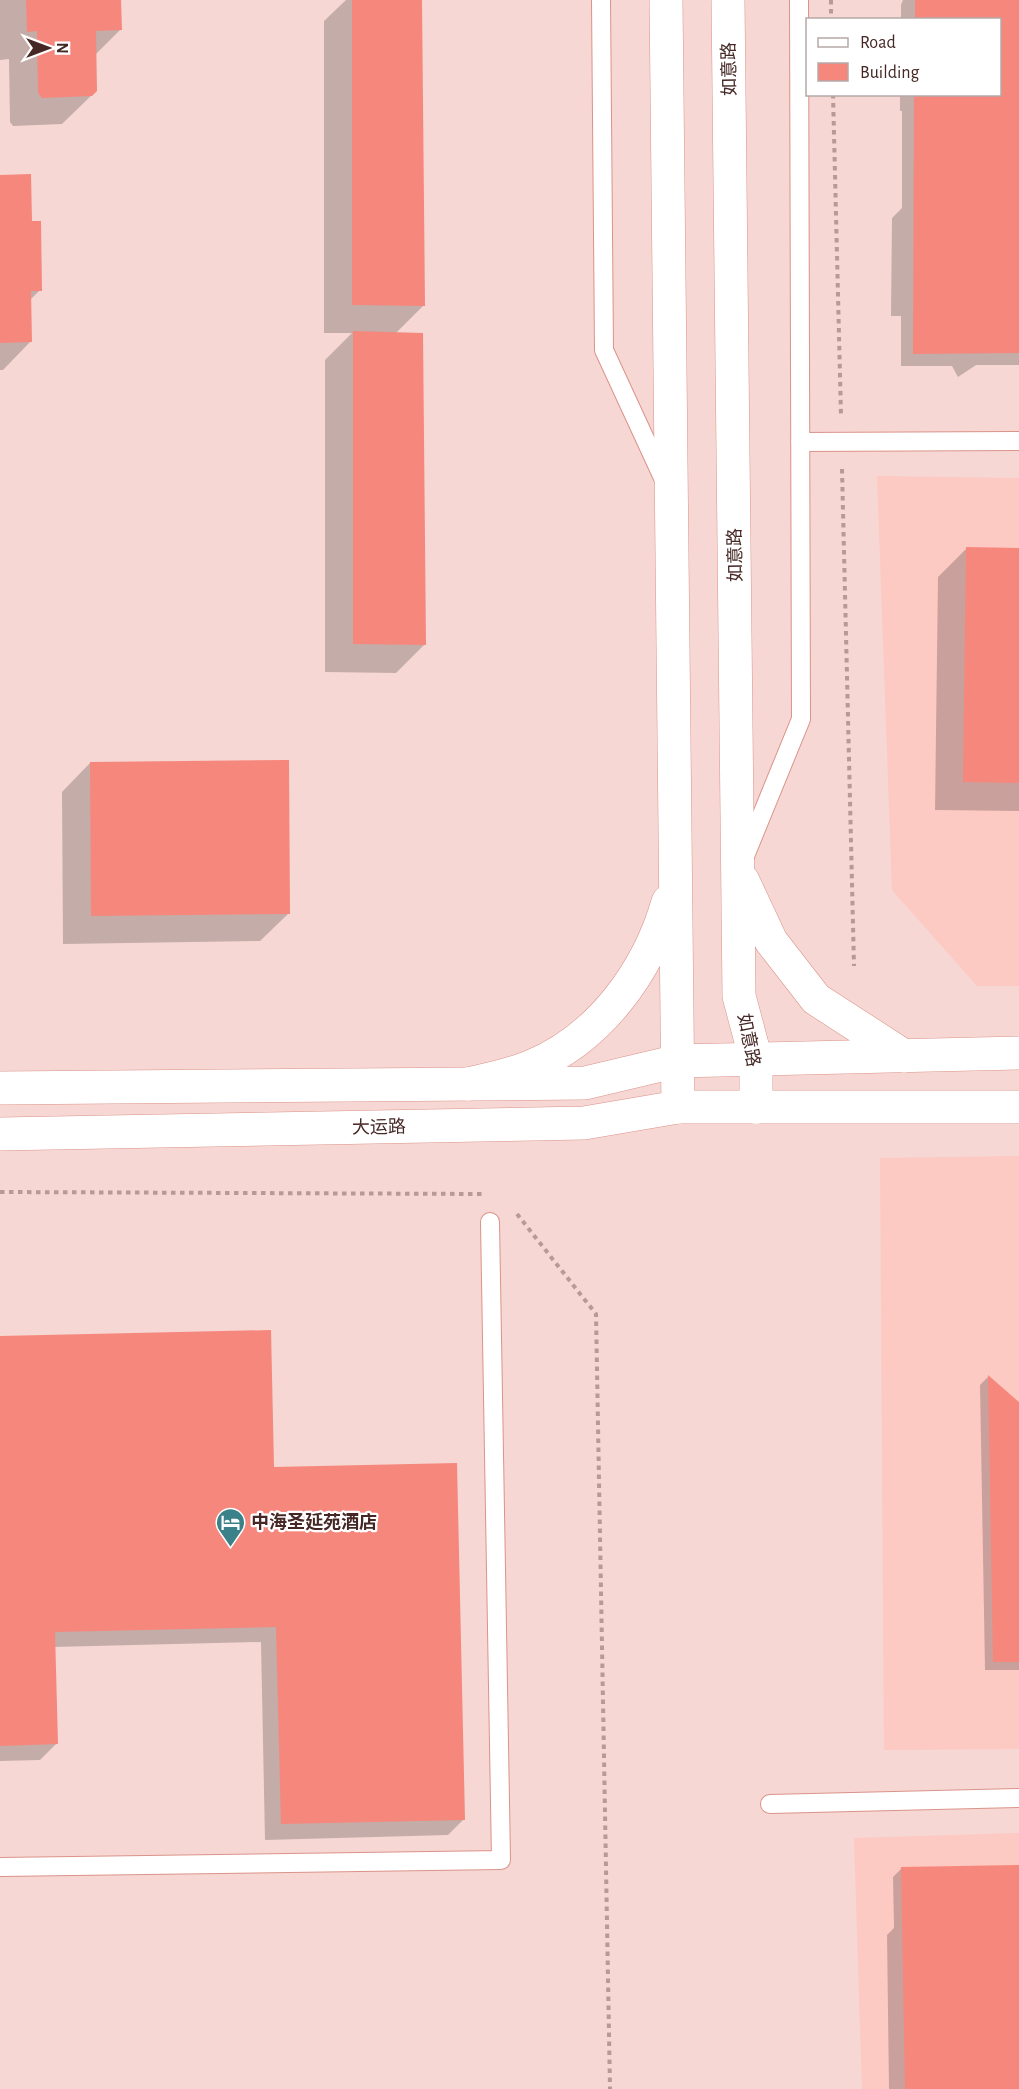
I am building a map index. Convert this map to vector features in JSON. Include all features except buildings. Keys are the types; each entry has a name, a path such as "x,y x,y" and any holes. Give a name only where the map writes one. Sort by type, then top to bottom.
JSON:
{"main road":[{"path":"666,0 678,1107"},
{"name":"如意路","path":"728,0 740,996 756,1060 756,1107"},
{"path":"738,872 771,941 816,999 904,1056"},
{"path":"468,1084 530,1067 571,1045 605,1015 638,974 660,931 675,875"},
{"path":"0,1088 585,1083 678,1061 1019,1053"},
{"name":"大运路","path":"0,1134 584,1123 678,1107 1019,1107"}],"lane":[{"path":"601,0 604,350 671,495"},
{"path":"738,872 801,719 799,0"},
{"path":"800,442 1019,441"},
{"path":"0,1867 501,1860 490,1222"},
{"path":"770,1804 1019,1798"}],"path":[{"path":"831,0 831,18"},
{"path":"833,96 854,966"},
{"path":"0,1192 490,1194"},
{"path":"516,1212 596,1314 610,2089"}],"shaded area":[{"path":"877,476 1019,478 1019,986 977,986 892,890"},
{"path":"1019,1156 1019,1749 884,1750 880,1158"},
{"path":"1019,1833 1019,2089 862,2089 854,1838"}],"place":[{"name":"中海圣延苑酒店","path":"230,1548"}]}
